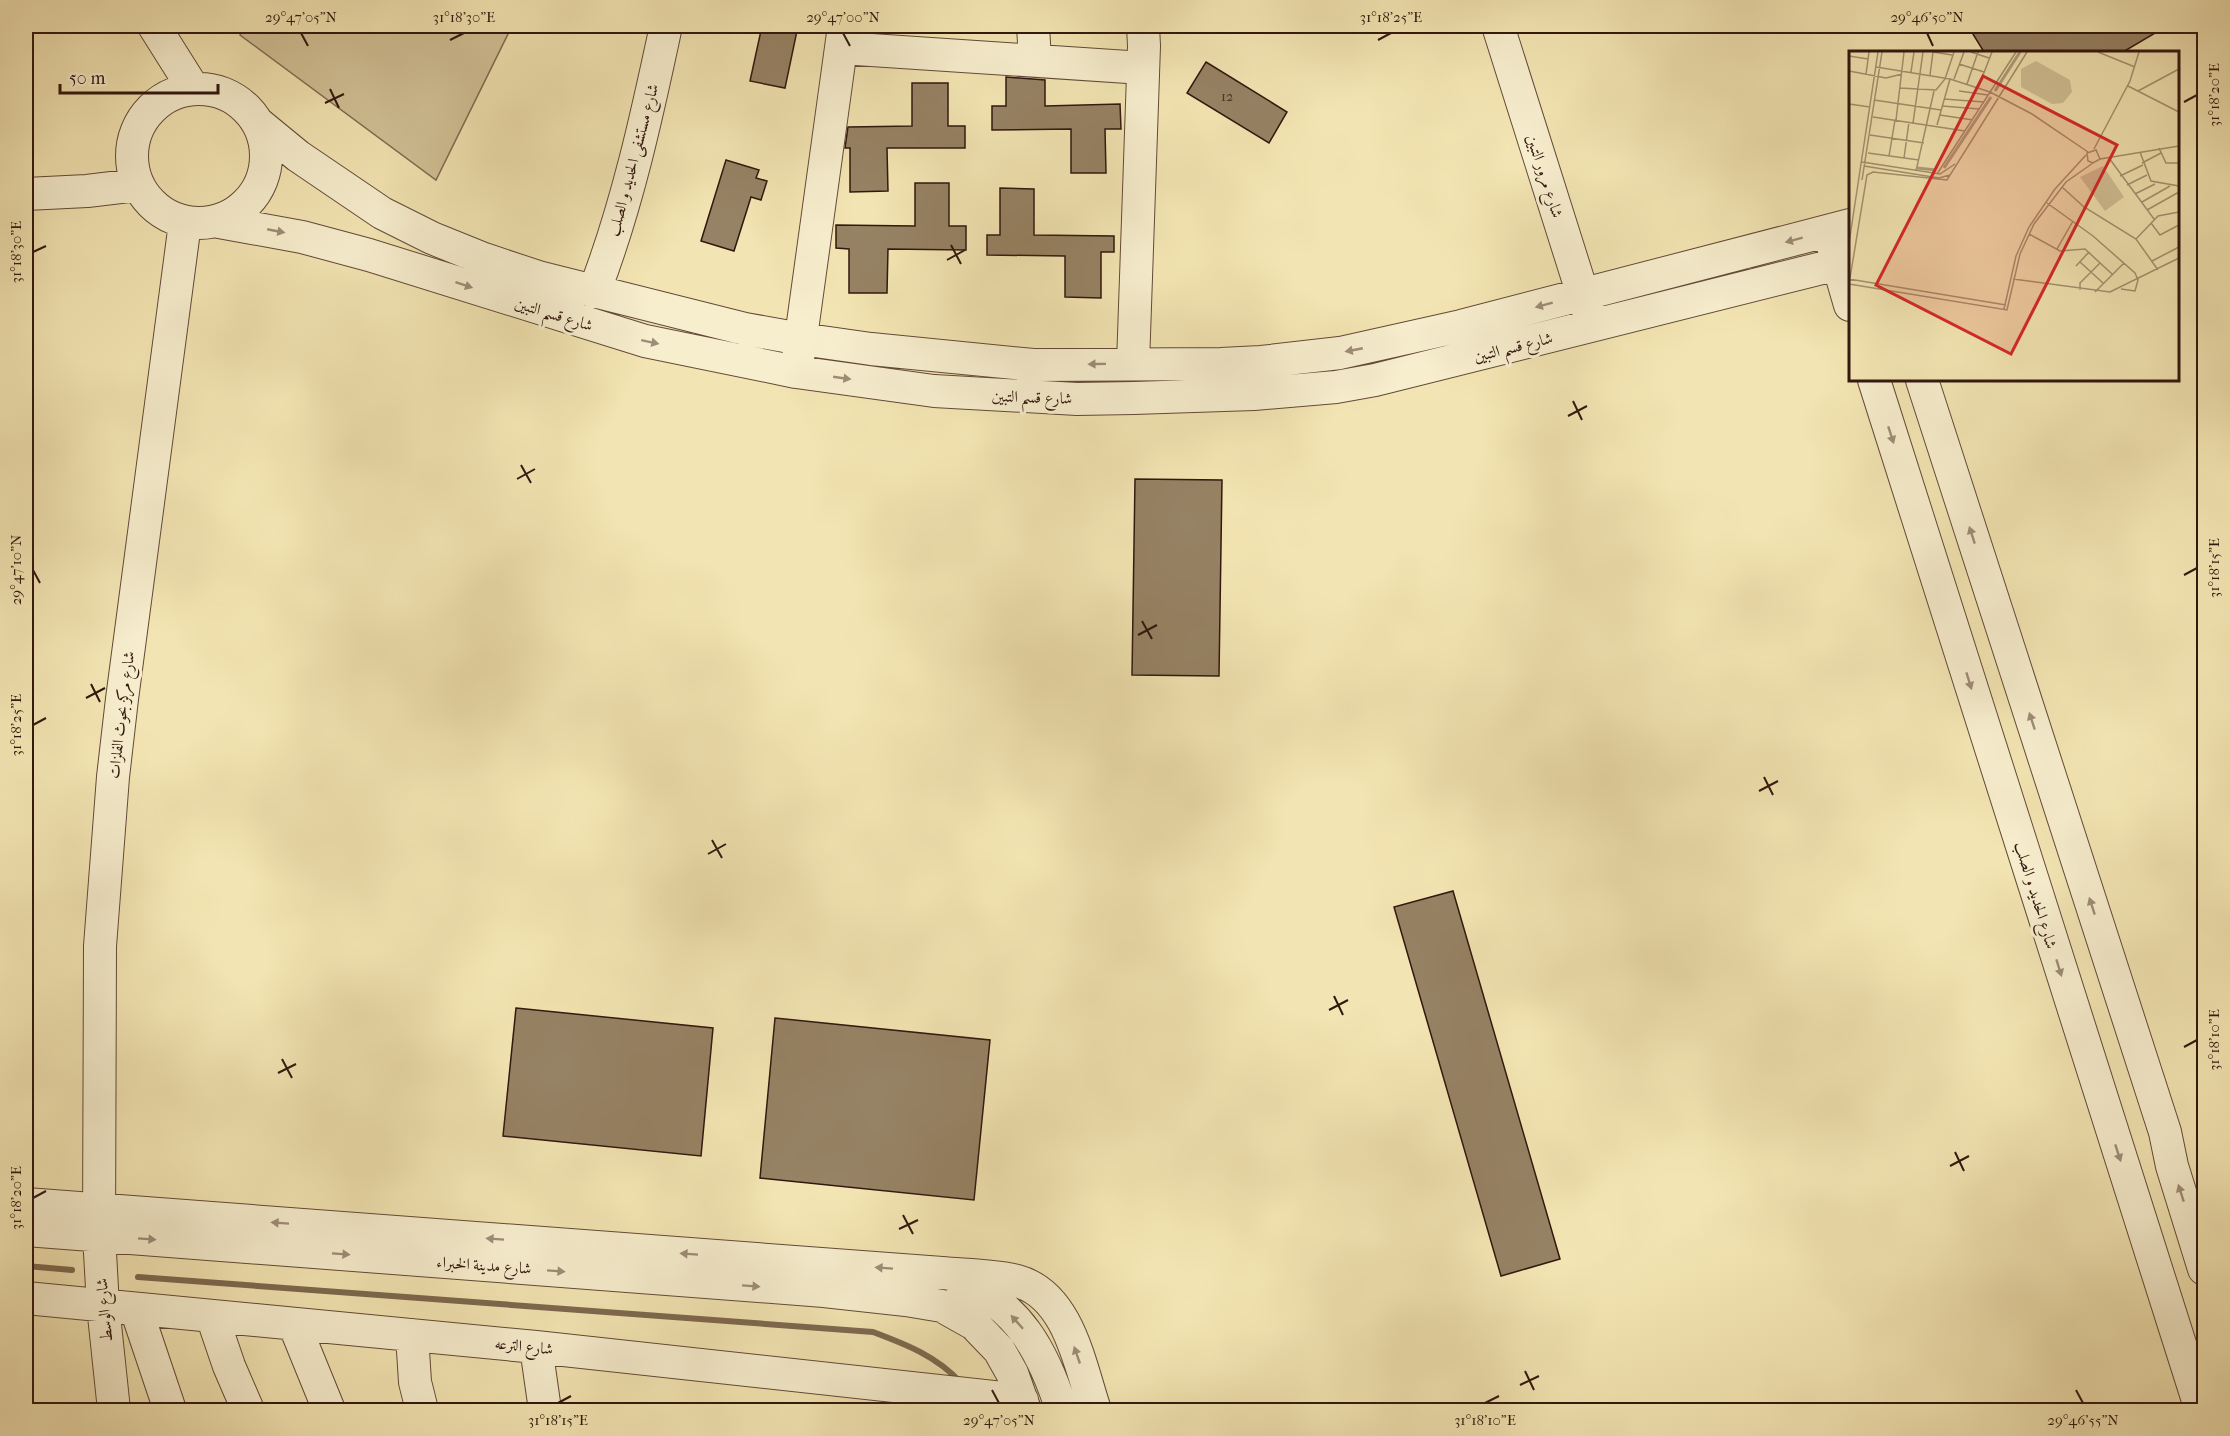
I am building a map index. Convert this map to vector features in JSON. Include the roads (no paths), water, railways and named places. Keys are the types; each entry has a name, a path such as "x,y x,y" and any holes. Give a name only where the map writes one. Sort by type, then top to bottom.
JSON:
{"street":[{"path":"154,26 193,88"},
{"name":"شارع مستشفى الحديد و الصلب","path":"594,292 606,261 630,175 651,97 666,26"},
{"path":"1033,26 1035,60"},
{"path":"1132,364 1143,26"},
{"name":"شارع مرور التبين","path":"1498,26 1593,326"},
{"path":"796,372 843,37 1035,60 1143,68"},
{"path":"193,88 219,91 243,104 259,124 267,153 262,183 245,207 219,222 202,225 185,223 166,216 149,202 137,185 131,160 135,134 148,111 168,95 193,88"},
{"name":"شارع قسم التبين","path":"259,124 306,162 381,213 484,260 538,277 745,329 801,339 871,349 1033,365 1221,364 1331,354 1461,326 1839,228"},
{"path":"26,194 87,191 137,185"},
{"name":"شارع قسم التبين","path":"219,222 302,237 369,255 645,341 796,372 934,392 1077,399 1254,394 1336,387 1374,380 1844,263"},
{"name":"شارع مركز بحوث الفلزات","path":"99,1222 100,946 106,851 125,679 185,223"},
{"path":"1839,228 1849,293"},
{"name":"شارع الحديد و الصلب","path":"1874,381 2201,1410"},
{"path":"1922,381 2165,1132 2172,1166 2205,1269"},
{"path":"1956,639 2001,624"},
{"path":"2069,999 2116,981"},
{"name":"شارع مدينة الخبراء","path":"26,1204 99,1222 824,1291 942,1306 974,1324 999,1350 1012,1373 1023,1405"},
{"name":"شارع مدينة الخبراء","path":"26,1230 99,1222 942,1273 1017,1281 1037,1290 1054,1304 1066,1323 1095,1410"},
{"name":"شارع الوسط","path":"99,1222 103,1306 114,1410"},
{"path":"942,1273 971,1285 996,1301 1018,1321 1036,1345 1049,1371 1062,1410"},
{"name":"شارع الترعه","path":"26,1298 536,1347 1023,1405"},
{"path":"136,1309 170,1410"},
{"path":"212,1316 229,1366 248,1410"},
{"path":"294,1324 329,1410"},
{"path":"412,1335 415,1382 422,1410"},
{"path":"536,1347 545,1410"}],"waterway":[{"path":"26,1266 72,1270"},
{"path":"138,1277 873,1332 909,1346 931,1358 961,1383"}]}
